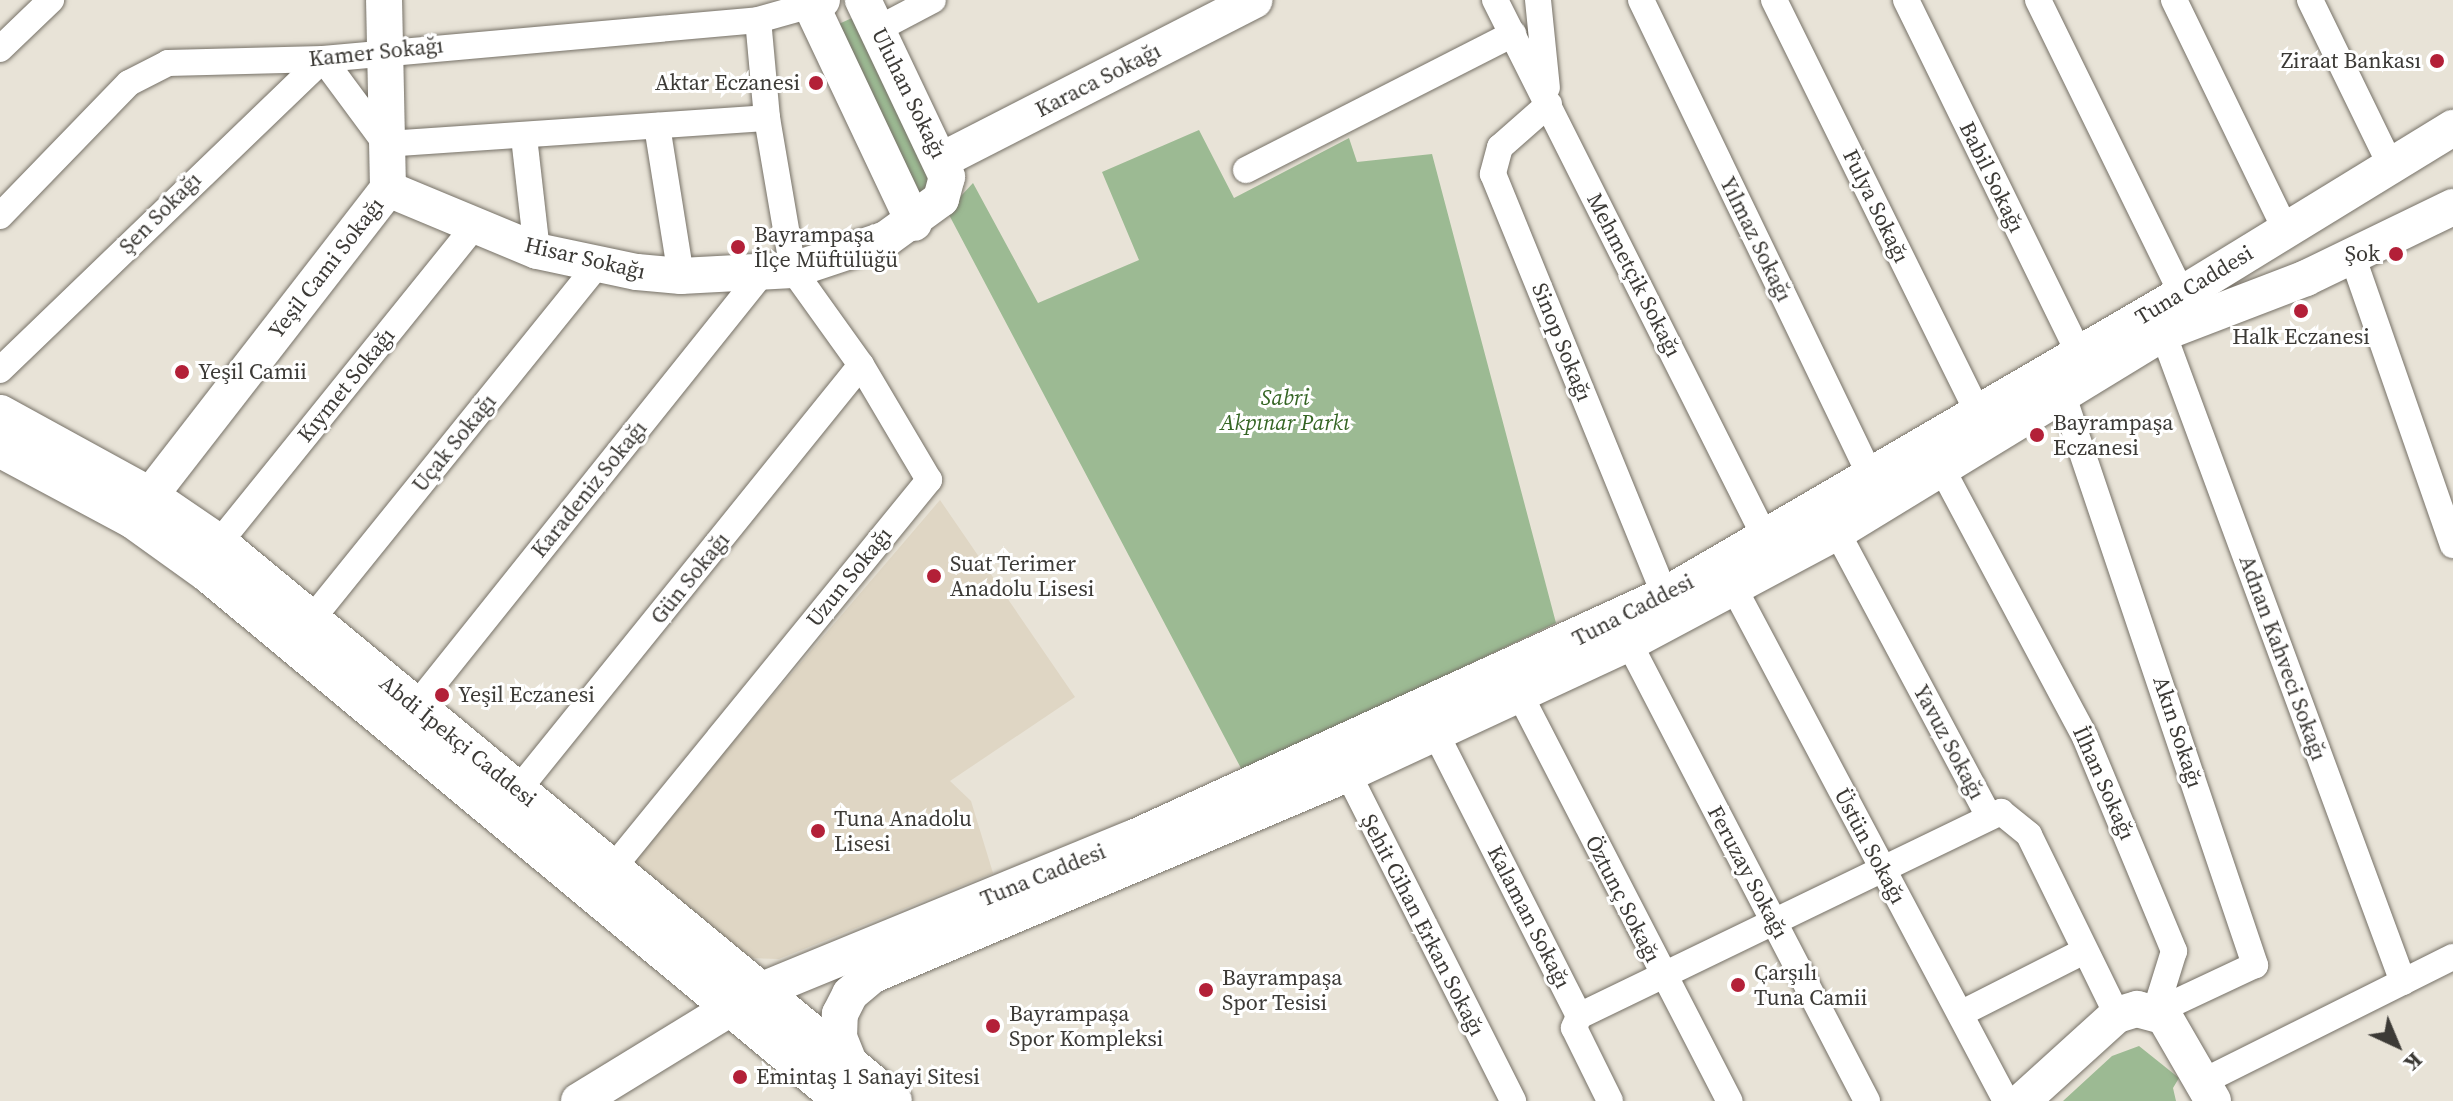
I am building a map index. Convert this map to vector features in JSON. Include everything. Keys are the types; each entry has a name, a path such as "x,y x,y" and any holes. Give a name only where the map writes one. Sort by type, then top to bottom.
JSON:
{"main road":[{"name":"Yeşil Cami Sokağı","path":"142,508 388,189 384,0"},
{"name":"Karaca Sokağı","path":"942,160 1254,0"},
{"path":"816,3 914,223"},
{"name":"Uluhan Sokağı","path":"778,271 886,239 914,223 941,199 947,177 942,160 870,14"},
{"name":"Tuna Caddesi","path":"848,1084 839,1038 840,1014 850,994 873,975 1341,761 1665,595 1766,539 2182,294 2453,128"},
{"name":"Hisar Sokağı","path":"388,189 537,251 597,265 681,276 778,271"},
{"name":"Tuna Caddesi","path":"752,1008 843,956 1131,839 1341,761 1436,734 1520,695 1735,590 1942,469 2163,333 2353,258 2453,207"},
{"name":"Abdi İpekçi Caddesi","path":"0,415 142,508 208,572 671,954 752,1008 798,1020 848,1084"},
{"name":"Abdi İpekçi Caddesi","path":"0,447 218,544 612,869 752,1008 797,1059 892,1101"},
{"path":"671,954 691,1008 687,1033"},
{"path":"797,1059 798,1020 813,990 843,956"},
{"path":"588,1096 687,1033 752,1008"},
{"path":"588,1096 652,1074 752,1008"},
{"path":"2022,1101 2117,1015 2155,1012 2178,1033 2209,1091"}],"street":[{"path":"0,49 51,0"},
{"path":"870,14 933,0"},
{"path":"1495,0 1549,104"},
{"name":"Mehmetçik Sokağı","path":"1538,0 1549,104 1766,539"},
{"name":"Yılmaz Sokağı","path":"1641,0 1871,477"},
{"name":"Fulya Sokağı","path":"1774,0 1978,413"},
{"name":"Babil Sokağı","path":"1906,0 2079,353"},
{"path":"2038,0 2182,294"},
{"path":"2174,0 2285,229"},
{"path":"2310,0 2390,164"},
{"name":"Kamer Sokağı","path":"0,216 129,83 168,63 323,59 387,50 758,20 816,3"},
{"path":"758,20 778,271"},
{"path":"1246,170 1513,34"},
{"path":"323,59 386,144 524,137 767,118"},
{"name":"Şen Sokağı","path":"0,370 323,59"},
{"name":"Sinop Sokağı","path":"1549,104 1500,147 1493,174 1665,595"},
{"path":"657,126 681,276"},
{"path":"524,137 537,251"},
{"name":"Kıymet Sokağı","path":"218,544 475,226"},
{"path":"2353,258 2453,545"},
{"name":"Uçak Sokağı","path":"311,620 597,265"},
{"name":"Uzun Sokağı","path":"612,869 929,480 861,365 778,271"},
{"name":"Karadeniz Sokağı","path":"415,707 778,271"},
{"name":"Adnan Kahveci Sokağı","path":"2163,333 2403,982"},
{"name":"Gün Sokağı","path":"518,790 861,365"},
{"name":"Akın Sokağı","path":"2063,396 2255,965 2155,1012"},
{"name":"İlhan Sokağı","path":"1942,469 2085,737 2174,951 2155,1012"},
{"name":"Yavuz Sokağı","path":"1837,532 1989,817 2001,812 2029,835 2117,1015"},
{"name":"Üstün Sokağı","path":"1735,590 1881,869 1964,1012 2006,1101"},
{"name":"Feruzay Sokağı","path":"1629,643 1867,1101"},
{"name":"Öztunç Sokağı","path":"1520,695 1661,974 1730,1101"},
{"name":"Kalaman Sokağı","path":"1436,734 1579,1016 1574,1028 1610,1101"},
{"name":"Şehit Cihan Erkan Sokağı","path":"1341,761 1513,1101"},
{"path":"1579,1016 1989,817"},
{"path":"1964,1012 2084,951"},
{"path":"2209,1091 2453,957"}],"shaded area":[{"name":"Tuna Anadolu Lisesi","path":"940,500 1075,697 950,781 971,801 993,873 779,959 748,958 631,861"}],"green space":[{"path":"863,13 942,183 909,199 830,28"},
{"name":"Sabri Akpınar Parkı","path":"1199,130 1234,198 1349,138 1357,162 1432,154 1556,623 1243,772 947,211 973,183 1038,303 1139,260 1102,172"},
{"path":"2139,1046 2179,1078 2173,1088 2176,1101 2063,1101 2112,1056"}],"place":[{"name":"Ziraat Bankası","path":"2437,61"},
{"name":"Aktar Eczanesi","path":"816,83"},
{"name":"Bayrampaşa İlçe Müftülüğü","path":"738,247"},
{"name":"Şok","path":"2396,254"},
{"name":"Halk Eczanesi","path":"2301,311"},
{"name":"Yeşil Camii","path":"182,372"},
{"name":"Bayrampaşa Eczanesi","path":"2037,435"},
{"name":"Suat Terimer Anadolu Lisesi","path":"934,576"},
{"name":"Yeşil Eczanesi","path":"442,695"},
{"name":"Tuna Anadolu Lisesi","path":"818,831"},
{"name":"Çarşılı Tuna Camii","path":"1738,985"},
{"name":"Bayrampaşa Spor Tesisi","path":"1206,990"},
{"name":"Bayrampaşa Spor Kompleksi","path":"993,1026"},
{"name":"Emintaş 1 Sanayi Sitesi","path":"740,1077"}]}
